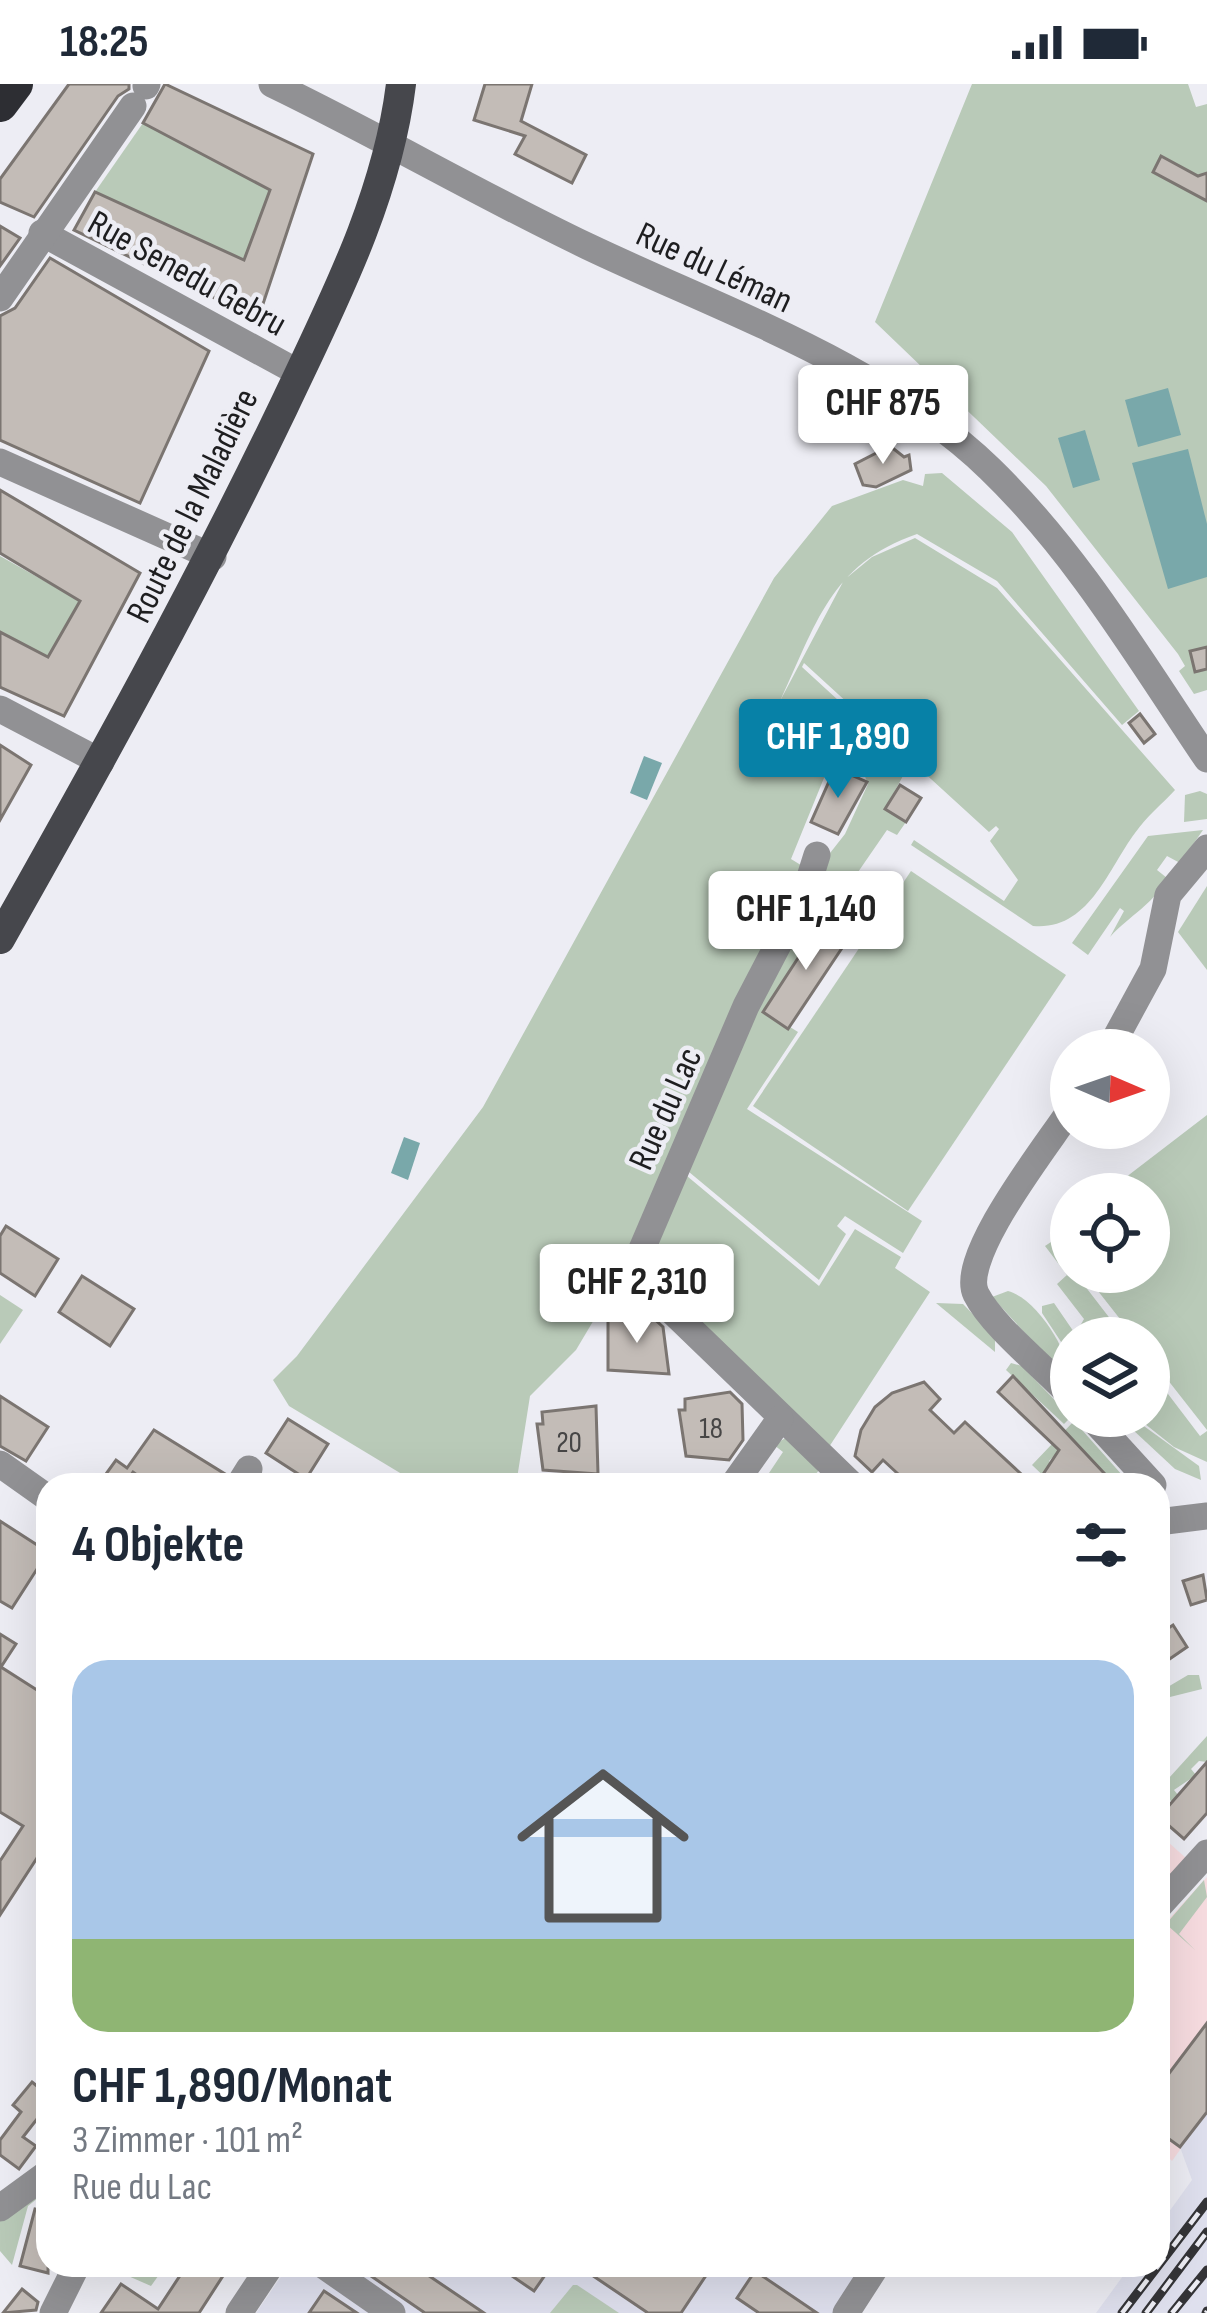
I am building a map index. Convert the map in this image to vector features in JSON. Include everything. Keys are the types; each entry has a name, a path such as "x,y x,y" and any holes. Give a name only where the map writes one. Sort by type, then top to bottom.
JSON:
{"highway":[{"path":"0,104 15,84"}],"main road":[{"name":"Route de la Maladière","path":"0,939 213,557 299,373 393,150 400,84"}],"street":[{"name":"Rue du Léman","path":"272,84 393,150 747,317 937,426 988,466 1056,541 1207,759"},
{"path":"0,298 142,92"},
{"name":"Rue Senedu Gebru","path":"42,233 299,373"},
{"path":"0,462 213,557"},
{"path":"0,709 101,762"},
{"path":"1120,1029 1153,969 1168,895 1207,848"},
{"name":"Rue du Lac","path":"817,855 797,913 746,1006 636,1263 646,1286 839,1473"},
{"path":"1050,1141 980,1249 975,1292 1050,1373"},
{"path":"742,1473 780,1418"},
{"path":"1109,1437 1142,1473"},
{"path":"0,1464 36,1490"},
{"path":"1170,1521 1207,1516"},
{"path":"1170,1894 1207,1853"},
{"path":"0,2208 36,2182"},
{"path":"52,2313 71,2277"},
{"path":"239,2313 263,2277"},
{"path":"340,2277 392,2313"},
{"path":"845,2313 869,2277"}],"shaded area":[{"path":"1170,1844 1187,1859 1170,1877"},
{"path":"1207,1877 1207,2112 1172,2161 1170,2159 1170,1918"},
{"path":"1207,2112 1207,2313 1096,2313 1122,2277 1170,2277 1170,2210 1192,2180 1180,2147"},
{"path":"281,2277 878,2277 856,2313 256,2313"}],"green space":[{"path":"972,84 1188,84 1196,107 1207,104 1207,690 1194,694 1179,671 1185,666 1178,654 1046,486 875,322"},
{"path":"143,123 270,190 244,260 95,192"},
{"path":"942,473 1012,532 1139,711 1122,725 997,581 917,534 872,557 915,538 997,588 1175,790 1139,827 1083,908 1069,919 1033,926 911,845 914,840 1004,901 1018,880 990,841 999,829 996,826 989,832 804,663 802,667 899,756 904,774 885,809 906,822 897,835 887,830 763,1010 798,1032 747,1109 922,1221 903,1253 845,1216 837,1226 846,1234 819,1280 683,1167 823,862 845,834 868,784 864,774 837,762 831,774 826,773 791,859 804,867 631,1259 613,1250 585,1304 595,1318 576,1350 530,1396 518,1473 400,1473 289,1406 273,1380 297,1356 483,1107 774,578 832,506 903,480 923,486 925,474","holes":["842,584 780,701 816,623"]},
{"path":"0,556 80,601 48,657 0,632"},
{"path":"1207,794 1207,819 1184,822 1185,795"},
{"path":"1203,830 1180,863 1167,856 1157,870 1167,878 1161,888 1110,937 1124,911 1120,908 1088,955 1072,943 1148,836"},
{"path":"911,871 1066,975 908,1211 753,1106"},
{"path":"1207,886 1207,970 1178,932"},
{"path":"1207,1115 1207,1430 1170,1383 1170,1317 1118,1317 1100,1293 1170,1293 1170,1173 1131,1173 1163,1149 1170,1149 1170,1143"},
{"path":"681,1171 819,1286 855,1229 901,1257 895,1268 930,1292 829,1447 642,1264"},
{"path":"1008,1291 1041,1316 1050,1328 1050,1360 992,1297"},
{"path":"1064,1293 1090,1293 1109,1317 1082,1317"},
{"path":"0,1295 23,1310 0,1344"},
{"path":"936,1303 963,1304 995,1337 995,1352"},
{"path":"1054,1303 1064,1317 1050,1317 1050,1325 1042,1306"},
{"path":"1011,1363 1022,1366 1050,1395 1050,1411 1006,1370"},
{"path":"1170,1397 1200,1436 1207,1431 1207,1462 1161,1437 1170,1437"},
{"path":"787,1437 824,1464 817,1473 769,1473 783,1452 774,1445"},
{"path":"1059,1437 1088,1437 1120,1473 1104,1473 1070,1440 1049,1461 1060,1473 1040,1473 1032,1465"},
{"path":"1141,1437 1159,1437 1199,1466 1201,1480 1175,1469"},
{"path":"1188,1675 1199,1675 1202,1689 1170,1697 1170,1686"},
{"path":"1207,1736 1207,1762 1199,1761 1191,1769 1196,1775 1174,1790 1178,1795 1172,1802 1170,1777"},
{"path":"1204,1880 1207,1897 1179,1934 1195,1950 1170,1928 1170,1919"},
{"path":"36,2196 28,2206 12,2265 0,2251 0,2214"},
{"path":"130,2277 157,2277 151,2286"},
{"path":"577,2285 619,2313 550,2313"}],"water":[{"path":"1168,388 1181,435 1138,447 1125,400"},
{"path":"1085,430 1100,480 1073,488 1058,438"},
{"path":"1188,449 1207,524 1207,577 1168,589 1132,463"},
{"path":"644,756 662,763 647,800 630,793"},
{"path":"404,1137 420,1143 408,1180 391,1173"}],"building":[{"path":"69,84 129,84 129,89 118,96 34,217 0,202 0,179"},
{"path":"165,84 313,154 258,319 74,230 95,192 244,260 270,190 143,123"},
{"path":"485,84 532,84 521,121 586,155 572,183 515,154 525,136 474,120"},
{"path":"1161,156 1198,176 1207,173 1207,201 1153,172"},
{"path":"0,226 20,238 0,266"},
{"path":"50,258 209,351 140,503 0,440 0,316 15,308"},
{"path":"890,446 904,457 909,455 911,470 876,487 863,485 855,464"},
{"path":"0,490 140,573 64,716 0,687 0,632 48,657 80,601 0,553"},
{"path":"1207,647 1207,669 1195,672 1190,651"},
{"path":"1140,714 1155,734 1144,743 1129,723"},
{"path":"0,745 31,765 0,820"},
{"path":"835,768 867,782 838,834 811,822"},
{"path":"900,785 921,798 906,822 885,809"},
{"path":"824,918 850,936 788,1029 763,1012"},
{"path":"6,1226 58,1259 35,1296 0,1273 0,1236"},
{"path":"82,1276 134,1309 110,1346 59,1312"},
{"path":"639,1315 650,1315 663,1327 669,1374 608,1370 608,1319 639,1319"},
{"path":"1013,1376 1050,1415 1050,1437 1070,1437 1104,1473 1044,1473 1059,1450 998,1392"},
{"path":"924,1382 940,1399 930,1410 954,1433 965,1422 1020,1473 897,1473 883,1460 872,1472 855,1456 861,1430 875,1407 892,1393"},
{"path":"730,1392 742,1404 743,1440 729,1460 686,1456 679,1410 685,1410 685,1399"},
{"path":"0,1396 48,1427 26,1461 0,1446"},
{"path":"596,1406 598,1473 543,1470 537,1424 543,1424 542,1412"},
{"path":"288,1419 328,1444 310,1473 297,1473 266,1453"},
{"path":"154,1430 223,1473 107,1473 116,1460 127,1468"},
{"path":"0,1521 36,1544 36,1571 12,1608 0,1601"},
{"path":"1203,1575 1207,1600 1191,1605 1183,1581"},
{"path":"1170,1627 1187,1647 1170,1659"},
{"path":"0,1634 16,1644 1,1667 36,1689 36,1860 0,1915 0,1861 23,1826 0,1812"},
{"path":"1207,1762 1207,1813 1184,1839 1170,1827 1170,1804"},
{"path":"1207,2023 1207,2112 1180,2147 1170,2140 1170,2072"},
{"path":"32,2082 36,2085 36,2120 23,2137 36,2146 19,2169 0,2155 0,2140 21,2112 13,2105"},
{"path":"35,2209 36,2209 36,2270 20,2266"},
{"path":"179,2277 222,2277 199,2313 101,2313 121,2284 158,2309"},
{"path":"372,2277 431,2277 484,2313 425,2313"},
{"path":"514,2277 544,2277 534,2291"},
{"path":"595,2277 705,2277 681,2313 648,2313"},
{"path":"751,2277 764,2277 817,2313 759,2313 737,2298"},
{"path":"22,2289 38,2302 36,2310 3,2313"},
{"path":"324,2291 357,2313 309,2313"}],"railway":[{"path":"1170,2250 1207,2202"},
{"path":"1146,2313 1207,2232"},
{"path":"1172,2313 1207,2270"},
{"path":"1122,2313 1150,2277"}]}
